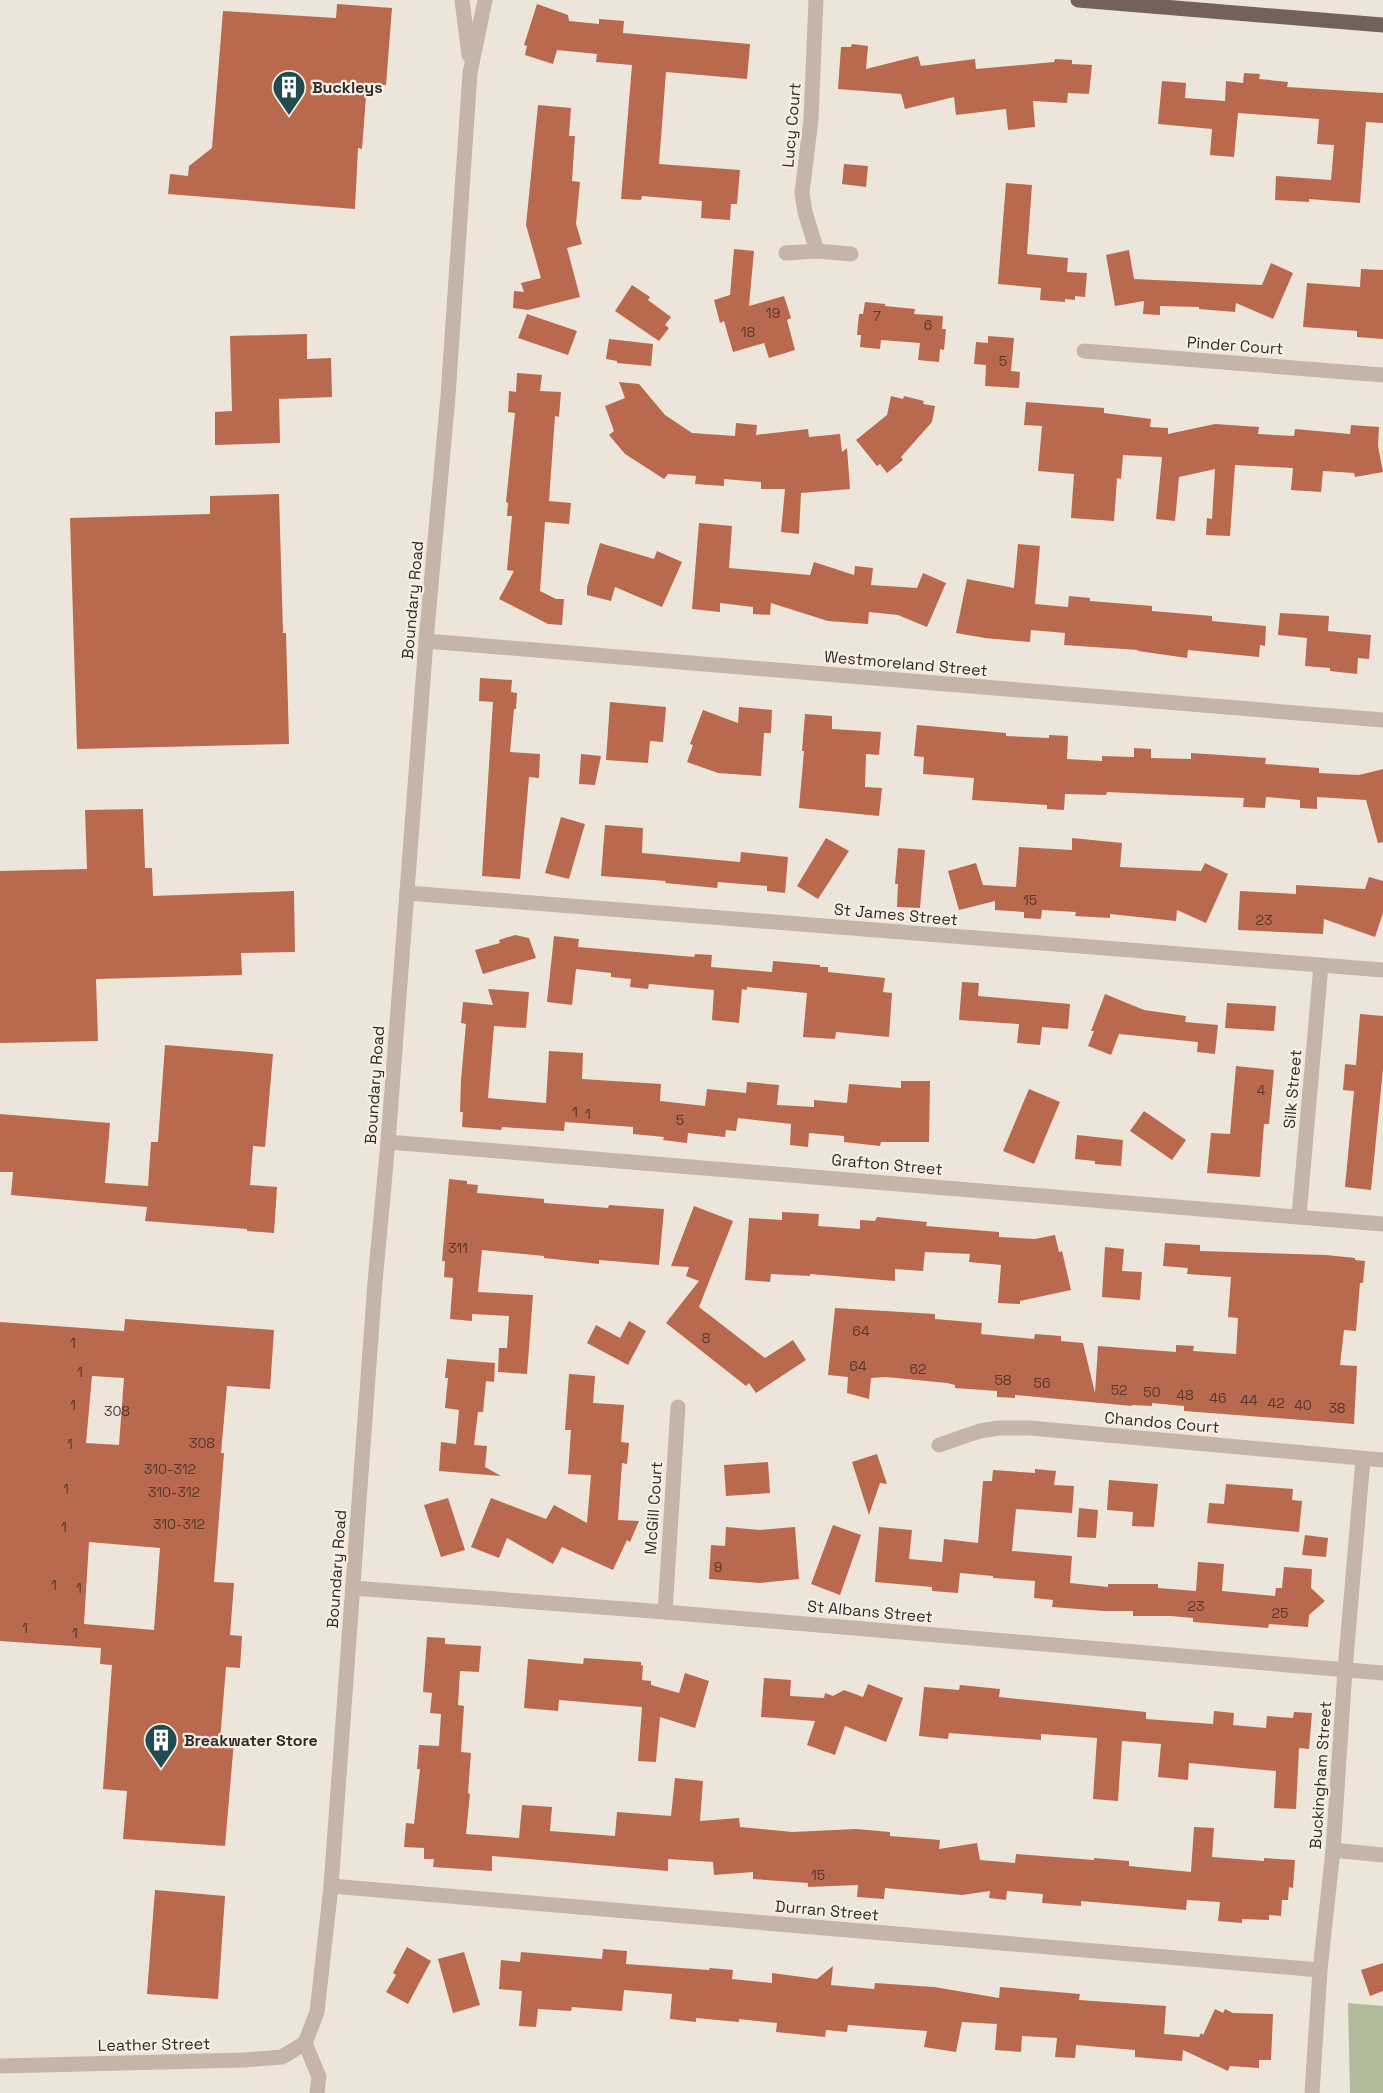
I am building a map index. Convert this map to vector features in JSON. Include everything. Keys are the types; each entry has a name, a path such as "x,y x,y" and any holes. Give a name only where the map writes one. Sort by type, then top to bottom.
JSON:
{"main road":[{"path":"1078,0 1383,25"}],"street":[{"name":"Boundary Road","path":"462,0 470,73"},
{"name":"Boundary Road","path":"304,2043 318,2012 331,1886 375,1282 388,1142 426,641 448,396 470,73 485,0"},
{"name":"Lucy Court","path":"816,0 811,118 802,193 805,212 817,251"},
{"path":"786,253 817,251 851,254"},
{"name":"Pinder Court","path":"1084,351 1383,375"},
{"name":"Westmoreland Street","path":"426,641 1383,720"},
{"name":"St James Street","path":"407,892 1383,970"},
{"name":"Silk Street","path":"1299,1216 1321,965"},
{"name":"Grafton Street","path":"388,1142 1383,1224"},
{"name":"McGill Court","path":"665,1612 678,1407"},
{"name":"Chandos Court","path":"939,1445 980,1431 999,1428 1030,1428 1383,1460"},
{"name":"Buckingham Street","path":"1312,2093 1320,1970 1333,1850 1345,1670 1363,1459"},
{"name":"St Albans Street","path":"353,1588 1383,1673"},
{"path":"1333,1850 1383,1855"},
{"name":"Durran Street","path":"331,1886 1320,1970"},
{"path":"304,2043 319,2076 317,2093"},
{"name":"Leather Street","path":"0,2066 244,2060 282,2057 304,2043"}],"green space":[{"path":"1348,2003 1383,2006 1383,2093 1350,2093"}],"building":[{"name":"Buckleys","path":"337,4 392,8 386,85 367,84 362,149 358,148 355,209 168,194 170,174 188,176 189,166 212,148 223,11 336,18"},
{"path":"537,4 568,15 569,21 599,24 599,19 624,21 623,33 750,44 747,79 666,72 659,164 740,170 737,204 731,204 730,220 701,218 702,201 642,196 641,200 621,199 632,65 596,62 597,54 557,50 553,64 525,55 527,46 524,45"},
{"path":"852,44 868,46 866,69 918,56 921,66 975,59 976,69 1054,62 1055,59 1072,60 1072,64 1092,65 1089,94 1068,93 1067,103 1033,101 1035,127 1008,130 1006,109 956,115 954,97 905,109 901,94 838,89 841,47 851,47"},
{"path":"1244,73 1260,74 1259,79 1288,82 1287,87 1383,93 1383,123 1366,122 1360,203 1309,199 1309,202 1275,200 1276,176 1331,180 1334,145 1317,144 1319,119 1238,113 1234,157 1210,155 1212,129 1158,124 1162,81 1186,83 1185,98 1225,101 1226,81 1243,83"},
{"path":"538,105 571,108 569,136 575,136 572,181 580,182 576,224 582,244 567,248 580,297 528,310 513,308 514,291 524,292 521,283 541,278 526,225"},
{"path":"844,164 868,166 866,187 842,184"},
{"path":"1006,183 1032,185 1027,254 1068,258 1067,272 1087,273 1085,297 1075,296 1075,300 1065,299 1065,302 1040,300 1041,288 998,284"},
{"path":"734,249 754,251 749,306 784,296 791,318 787,320 795,350 769,358 764,343 733,352 724,321 720,323 714,300 730,295"},
{"path":"1129,250 1134,279 1262,285 1271,263 1293,273 1273,319 1236,303 1235,312 1199,309 1199,307 1160,306 1160,315 1143,314 1144,301 1115,306 1106,255"},
{"path":"1361,269 1383,270 1383,339 1357,337 1357,331 1303,327 1307,283 1360,287"},
{"path":"632,285 650,297 648,300 671,317 665,325 669,328 659,341 615,311"},
{"path":"865,302 915,309 914,314 943,316 942,329 946,329 944,350 940,349 939,362 918,360 920,343 881,340 880,349 860,347 861,335 857,335 859,314 863,314"},
{"path":"527,314 577,331 568,355 518,338"},
{"path":"307,334 307,359 331,358 332,397 279,399 280,443 215,445 215,412 232,411 230,336"},
{"path":"988,336 1014,338 1011,371 1020,372 1019,388 985,386 986,365 974,364 976,342 988,343"},
{"path":"609,339 653,344 651,366 617,363 617,361 606,359"},
{"path":"517,373 542,375 540,391 561,392 559,417 555,416 549,501 571,503 569,524 545,522 540,591 556,599 564,599 562,625 548,624 499,599 514,571 507,570 512,516 507,516 508,503 506,502 515,413 508,412 509,391 516,392"},
{"path":"619,382 639,384 665,415 692,433 735,436 736,423 757,425 756,435 808,429 809,437 840,434 842,452 847,448 850,489 801,493 799,534 781,532 785,489 761,489 761,482 724,479 724,486 695,484 696,476 668,474 664,479 625,454 609,435 614,431 605,406 625,398"},
{"path":"891,396 903,399 904,396 935,406 932,422 901,457 903,460 887,473 880,464 877,466 856,440 887,415"},
{"path":"1026,402 1104,408 1104,413 1151,419 1150,427 1168,428 1168,434 1215,424 1259,427 1258,434 1294,436 1295,429 1350,434 1351,425 1379,427 1378,446 1383,472 1355,477 1354,473 1323,471 1321,492 1291,490 1293,468 1235,465 1230,536 1206,535 1207,518 1212,519 1215,469 1179,477 1175,521 1156,519 1162,457 1123,455 1121,479 1117,478 1114,521 1071,518 1074,474 1038,471 1042,426 1024,425"},
{"path":"279,494 289,744 77,749 70,518 210,514 210,496"},
{"path":"699,523 732,526 729,568 810,575 814,562 854,575 855,566 873,568 871,585 917,588 923,573 946,583 927,627 898,615 869,612 868,624 828,621 771,603 770,615 753,614 753,607 720,603 720,612 692,609"},
{"path":"600,543 654,559 657,551 682,562 662,607 615,587 611,601 587,595 587,587"},
{"path":"1018,544 1040,546 1035,604 1068,607 1069,596 1090,598 1090,601 1152,606 1152,611 1212,616 1212,621 1266,626 1265,646 1260,645 1259,657 1188,650 1187,658 1138,650 1064,645 1065,633 1031,630 1030,642 956,633 967,579 1014,588"},
{"path":"1280,613 1329,616 1328,631 1371,635 1369,659 1358,658 1357,674 1330,671 1330,668 1305,666 1307,638 1278,635"},
{"path":"480,678 512,680 511,692 517,693 510,752 540,754 539,778 529,777 520,879 482,876 493,702 479,701"},
{"path":"610,702 666,707 663,742 650,741 648,763 606,760"},
{"path":"739,707 772,710 771,733 764,733 761,776 718,773 687,762 693,745 690,744 703,710 738,723"},
{"path":"805,714 832,716 832,729 881,732 879,755 866,754 865,787 882,788 879,816 799,808"},
{"path":"917,725 1006,733 1006,736 1049,738 1049,735 1068,736 1067,759 1102,761 1102,756 1134,757 1134,748 1151,749 1151,758 1191,759 1191,753 1266,758 1265,764 1319,768 1319,773 1359,775 1383,769 1383,842 1378,843 1366,800 1317,797 1317,809 1300,808 1300,800 1266,797 1265,808 1243,807 1244,798 1107,792 1106,795 1065,794 1064,810 1047,809 1047,805 972,800 974,778 923,774 924,757 914,756"},
{"path":"581,754 601,756 595,785 579,784"},
{"path":"143,809 145,868 152,868 153,896 294,891 295,952 241,953 242,975 96,979 98,1041 0,1043 0,871 87,869 85,810"},
{"path":"561,817 585,824 569,879 545,873"},
{"path":"605,825 643,828 642,853 740,862 741,852 788,857 785,893 767,891 767,886 718,882 717,888 601,876"},
{"path":"826,838 849,851 818,899 797,886"},
{"path":"1072,838 1122,843 1120,867 1201,871 1205,863 1228,874 1206,923 1177,910 1176,921 1110,914 1110,918 1075,916 1076,912 1042,910 1041,919 1024,918 1024,912 995,910 995,901 959,910 948,871 976,863 983,885 1016,887 1019,847 1072,850"},
{"path":"898,848 925,850 920,908 897,907 898,884 895,884"},
{"path":"1369,877 1383,881 1383,913 1375,937 1324,919 1323,934 1238,930 1240,891 1296,894 1296,885 1365,889"},
{"path":"515,935 529,938 536,958 483,974 475,950 500,943 499,940"},
{"path":"554,936 579,939 578,947 694,957 695,954 712,955 711,967 772,972 773,961 820,965 820,967 828,967 828,972 885,978 883,992 892,993 889,1037 836,1032 835,1039 803,1037 807,993 747,987 747,990 742,989 739,1023 712,1020 714,990 649,984 648,989 630,987 631,979 611,977 611,973 576,969 572,1005 547,1002"},
{"path":"962,982 979,983 978,996 1070,1004 1068,1029 1042,1027 1040,1045 1017,1043 1019,1024 959,1020"},
{"path":"488,989 529,992 526,1028 494,1026 488,1098 546,1103 549,1051 583,1053 582,1079 661,1084 660,1101 705,1106 707,1089 746,1093 747,1082 779,1085 777,1105 814,1107 814,1100 847,1103 849,1084 901,1088 901,1081 930,1081 929,1142 881,1142 880,1146 844,1142 844,1136 809,1133 808,1147 790,1145 791,1124 738,1118 736,1131 726,1130 725,1137 688,1133 687,1143 663,1140 664,1137 633,1134 633,1127 565,1122 564,1131 462,1127 461,1080 466,1024 461,1023 463,1002 493,1005"},
{"path":"1105,994 1144,1010 1186,1016 1185,1022 1218,1025 1215,1054 1197,1052 1198,1042 1119,1034 1111,1055 1088,1046 1094,1031 1091,1031"},
{"path":"1227,1003 1276,1006 1274,1031 1225,1028"},
{"path":"1360,1014 1383,1016 1383,1069 1371,1190 1345,1187 1354,1091 1343,1090 1345,1064 1356,1065"},
{"path":"165,1045 273,1054 265,1147 253,1146 250,1185 277,1187 274,1233 145,1221 147,1207 11,1195 13,1172 0,1172 0,1114 110,1123 105,1183 148,1186 151,1142 158,1142"},
{"path":"1236,1066 1274,1070 1269,1124 1264,1124 1260,1177 1207,1173 1211,1133 1230,1134"},
{"path":"1029,1089 1060,1102 1034,1164 1003,1151"},
{"path":"1144,1111 1186,1140 1172,1160 1130,1131"},
{"path":"1077,1135 1123,1140 1121,1166 1095,1164 1095,1161 1075,1159"},
{"path":"449,1179 478,1185 477,1193 544,1199 544,1203 664,1209 659,1265 599,1260 599,1264 482,1250 478,1292 533,1295 527,1374 498,1372 499,1348 507,1348 509,1316 472,1314 472,1321 450,1319 453,1278 444,1277 445,1261 442,1261"},
{"path":"694,1206 733,1221 699,1307 765,1358 793,1340 806,1360 756,1393 749,1383 746,1386 666,1323 699,1281 686,1276 689,1267 671,1266"},
{"path":"782,1212 819,1214 818,1226 860,1229 860,1220 875,1221 877,1217 927,1222 926,1226 999,1232 999,1237 1035,1239 1055,1235 1059,1252 1062,1251 1071,1290 1020,1301 1020,1304 998,1303 1001,1265 969,1262 970,1254 925,1252 923,1271 895,1269 895,1281 810,1274 810,1276 771,1274 770,1282 745,1280 749,1218 782,1220"},
{"path":"1165,1243 1200,1245 1200,1251 1326,1255 1365,1261 1363,1283 1360,1283 1356,1331 1344,1330 1340,1365 1357,1366 1354,1424 1184,1411 1184,1406 1152,1403 1152,1406 1132,1406 1015,1395 1015,1398 997,1397 997,1391 955,1388 955,1385 947,1383 886,1377 871,1378 869,1399 847,1393 848,1377 828,1375 835,1308 935,1314 935,1319 982,1323 981,1334 1034,1339 1035,1334 1061,1336 1061,1341 1083,1343 1095,1393 1098,1346 1176,1352 1176,1345 1194,1346 1193,1351 1236,1354 1238,1318 1228,1317 1231,1277 1187,1274 1188,1268 1163,1266"},
{"path":"1105,1247 1124,1249 1122,1271 1142,1272 1140,1300 1102,1297"},
{"path":"125,1319 274,1330 270,1389 227,1386 214,1582 234,1583 230,1635 242,1636 240,1668 226,1667 220,1740 234,1741 225,1846 123,1839 127,1791 103,1789 112,1665 100,1664 101,1648 0,1641 0,1322 124,1331","holes":["92,1376 124,1378 119,1445 86,1443","89,1542 160,1548 154,1630 84,1624"]},
{"path":"629,1321 646,1331 628,1365 587,1343 596,1325 620,1338"},
{"path":"447,1359 495,1363 494,1382 486,1381 483,1412 478,1412 474,1445 487,1446 485,1467 501,1476 439,1471 441,1442 456,1444 459,1410 445,1408"},
{"path":"569,1374 595,1376 593,1403 624,1405 621,1442 629,1443 627,1464 622,1463 618,1520 639,1521 630,1542 627,1540 613,1570 562,1547 553,1564 507,1538 499,1558 471,1547 491,1498 546,1519 554,1505 587,1523 591,1475 568,1474 571,1430 565,1430"},
{"path":"877,1454 887,1484 880,1483 869,1515 852,1462"},
{"path":"768,1462 770,1493 726,1496 724,1465"},
{"path":"1035,1469 1056,1471 1054,1485 1074,1486 1072,1513 1016,1509 1012,1551 1072,1556 1070,1583 1108,1587 1108,1584 1158,1584 1158,1588 1196,1591 1198,1562 1224,1564 1222,1591 1275,1596 1276,1588 1282,1588 1284,1567 1312,1569 1311,1588 1325,1601 1309,1615 1308,1627 1269,1624 1268,1628 1193,1622 1193,1618 1171,1616 1133,1616 1133,1611 1052,1607 1053,1600 1034,1598 1035,1581 993,1578 993,1576 960,1573 958,1593 932,1591 932,1587 875,1582 879,1527 912,1530 909,1559 942,1562 944,1539 978,1543 983,1481 992,1481 993,1470 1035,1473"},
{"path":"1109,1480 1158,1484 1154,1527 1132,1526 1133,1512 1107,1510"},
{"path":"1226,1484 1293,1489 1292,1500 1302,1501 1299,1532 1207,1523 1209,1503 1224,1504"},
{"path":"448,1498 465,1550 441,1557 424,1505"},
{"path":"1079,1508 1098,1510 1096,1538 1077,1537"},
{"path":"833,1525 861,1535 840,1595 811,1584"},
{"path":"726,1527 760,1530 795,1527 799,1579 760,1583 709,1579 711,1545 725,1546"},
{"path":"1305,1535 1328,1538 1326,1557 1302,1555"},
{"path":"427,1637 445,1638 445,1644 481,1646 479,1672 460,1671 458,1705 464,1706 461,1752 471,1753 466,1834 519,1838 522,1805 552,1807 550,1831 615,1836 617,1812 671,1816 675,1778 703,1781 700,1821 739,1818 740,1827 792,1832 856,1829 890,1832 890,1836 940,1840 939,1849 977,1843 980,1860 1015,1863 1016,1854 1094,1860 1094,1858 1129,1861 1129,1866 1191,1872 1194,1827 1214,1828 1212,1857 1264,1861 1264,1858 1295,1860 1293,1888 1289,1887 1288,1900 1282,1900 1281,1916 1269,1915 1269,1920 1242,1919 1242,1923 1218,1921 1220,1902 1187,1900 1186,1910 1081,1901 1081,1906 1042,1903 1043,1894 1007,1891 1006,1900 989,1898 990,1891 962,1895 885,1888 884,1899 857,1897 858,1885 808,1887 808,1883 753,1879 753,1872 714,1875 713,1862 668,1859 668,1871 492,1856 492,1871 433,1867 434,1859 424,1859 424,1848 404,1847 406,1823 414,1824 420,1769 417,1769 419,1745 439,1746 441,1714 430,1713 432,1693 423,1692"},
{"path":"584,1658 641,1662 641,1666 643,1665 642,1680 651,1681 651,1685 679,1693 685,1673 709,1681 695,1728 660,1717 656,1762 638,1761 642,1707 559,1700 558,1711 524,1708 528,1659 583,1664"},
{"path":"764,1678 791,1680 790,1696 824,1698 825,1693 833,1696 844,1690 863,1697 868,1684 903,1698 886,1742 845,1726 835,1755 807,1745 815,1721 761,1717"},
{"path":"960,1685 1000,1689 999,1697 1146,1712 1146,1719 1213,1724 1214,1711 1234,1713 1233,1725 1266,1728 1267,1716 1293,1718 1294,1712 1312,1713 1309,1749 1299,1748 1296,1809 1274,1808 1276,1771 1189,1763 1188,1780 1158,1777 1161,1744 1122,1741 1118,1801 1093,1799 1097,1738 1041,1734 1041,1740 949,1733 948,1739 919,1736 924,1687 959,1690"},
{"path":"155,1890 225,1896 218,1999 147,1994"},
{"path":"407,1947 431,1961 408,2004 386,1992 396,1975 393,1973"},
{"path":"603,1949 627,1951 626,1964 733,1970 732,1979 772,1983 772,1973 817,1979 833,1966 831,1985 874,1989 875,1983 934,1987 999,1998 1000,1987 1080,1994 1079,2000 1166,2006 1164,2034 1199,2037 1201,2033 1203,2035 1215,2009 1223,2013 1225,2009 1233,2013 1273,2014 1271,2060 1259,2060 1259,2068 1230,2066 1228,2071 1183,2050 1182,2061 1135,2057 1135,2050 1076,2045 1075,2058 1055,2057 1057,2038 1022,2036 1021,2052 995,2050 997,2024 962,2022 956,2052 924,2047 927,2031 848,2025 847,2032 826,2030 825,2037 776,2032 777,2023 739,2019 739,2022 696,2018 696,2022 670,2019 672,1994 624,1990 622,2011 572,2007 571,2011 538,2009 536,2027 519,2026 522,1991 499,1989 501,1960 520,1962 521,1952 602,1959"},
{"path":"464,1952 480,2005 453,2013 438,1959"},
{"path":"1383,1963 1383,1991 1370,1996 1361,1970"}],"place":[{"name":"Buckleys","path":"289,116"},
{"name":"Breakwater Store","path":"161,1769"}]}
